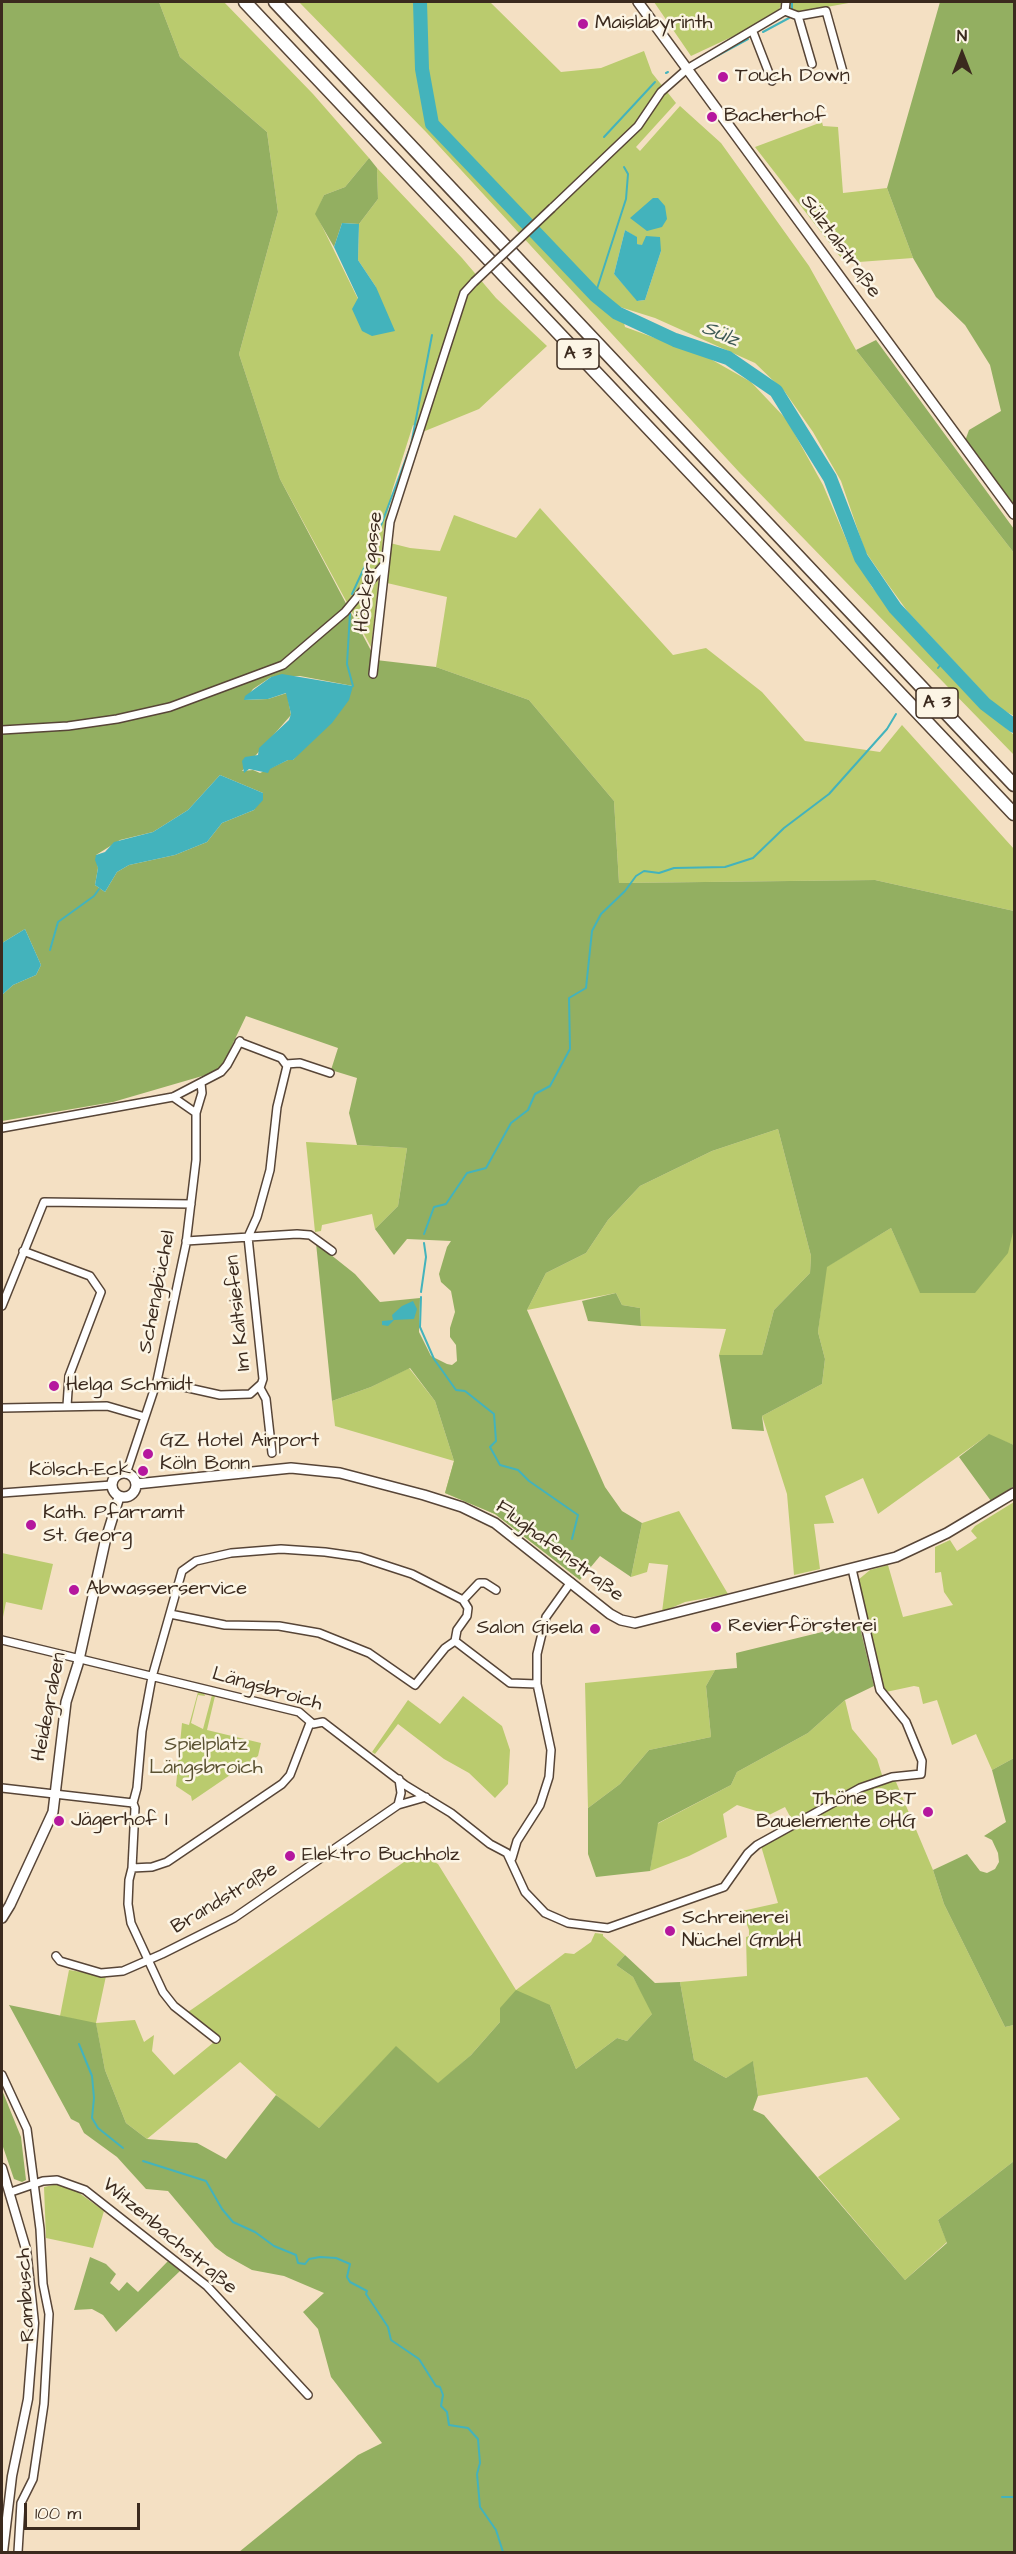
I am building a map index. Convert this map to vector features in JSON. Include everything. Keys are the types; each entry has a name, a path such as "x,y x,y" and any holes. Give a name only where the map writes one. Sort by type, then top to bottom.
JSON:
{"highway":[{"name":"A 3","path":"245,2 1014,814"},
{"name":"A 3","path":"275,2 1014,785"}],"main road":[{"name":"Sülztalstraße","path":"638,2 1014,514"},
{"name":"Flughafenstraße","path":"136,1484 282,1468 340,1473 443,1501 477,1513 513,1535 610,1614 621,1620 635,1623 896,1557 933,1541 1014,1493"},
{"path":"126,1474 132,1477 136,1484 133,1493 119,1497 112,1485 118,1475 126,1474"},
{"name":"Heidegraben","path":"2,1918 53,1812 64,1712 105,1542 119,1497"}],"street":[{"path":"786,2 785,11 798,16 826,10 845,79"},
{"name":"Höckergasse","path":"373,674 383,566 390,522 464,293 638,126 661,92 687,69 785,11"},
{"path":"798,16 812,64"},
{"path":"753,32 772,81"},
{"path":"2,730 68,726 170,707 284,664 345,612 383,566"},
{"path":"2,1128 173,1097 179,1091 201,1083 227,1065 239,1041 282,1058 286,1064 286,1074 276,1113 270,1170 248,1237"},
{"path":"286,1064 300,1063 330,1073"},
{"name":"Schengbüchel","path":"126,1474 157,1381 186,1241 197,1142 196,1113 202,1093 201,1083"},
{"path":"173,1097 196,1113"},
{"path":"2,1306 44,1202 191,1204"},
{"path":"186,1241 310,1235 332,1251"},
{"name":"Im Kaltsiefen","path":"157,1381 220,1395 250,1394 260,1385 263,1379 248,1237"},
{"path":"23,1251 90,1276 101,1292 69,1376 67,1406"},
{"name":"Im Kaltsiefen","path":"260,1385 266,1399 272,1453"},
{"path":"2,1407 107,1406 146,1417"},
{"path":"2,1493 112,1485"},
{"path":"170,1614 225,1625 279,1626 319,1633 369,1653 415,1685 445,1648 455,1641 458,1630 468,1613 463,1600 412,1574 360,1557 281,1549 228,1553 187,1565 180,1575 152,1677 142,1731 137,1788 133,1803 135,1809 132,1868 127,1894 129,1916 147,1960 167,1997 216,2039"},
{"path":"571,1582 546,1617 541,1630 537,1684 551,1750 550,1770 540,1805 517,1841 512,1858 525,1892 545,1913 580,1925 614,1927 724,1887 748,1853 757,1845 860,1788 892,1777 921,1774 922,1761 906,1722 880,1689 852,1569"},
{"path":"463,1600 479,1583 490,1585 496,1590"},
{"name":"Längsbroich","path":"2,1640 299,1712 310,1723 323,1722 512,1858"},
{"path":"455,1641 510,1683 537,1684"},
{"path":"132,1868 152,1867 167,1862 282,1784 290,1775 310,1723"},
{"path":"398,1778 401,1793 398,1805"},
{"path":"2,1788 133,1803"},
{"name":"Brandstraße","path":"56,1956 60,1961 101,1973 123,1971 224,1924 398,1805 426,1797"},
{"path":"501,1848 517,1841"},
{"name":"Rambusch","path":"2,2075 27,2129 35,2183 42,2271 49,2314 44,2404 33,2479 21,2502 18,2553"},
{"name":"Rambusch","path":"2,2168 11,2192 30,2278 34,2340 28,2399 12,2476 3,2553"},
{"name":"Witzenbachstraße","path":"11,2192 35,2183 57,2180 79,2186 181,2264 225,2304 308,2395"}],"green space":[{"path":"2,2 159,2 180,57 267,132 278,212 239,354 280,479 376,660 436,667 529,700 614,801 619,883 875,880 1014,911 1014,1228 1008,1253 975,1293 920,1293 891,1228 827,1267 818,1332 825,1359 822,1384 762,1416 764,1431 732,1429 719,1355 762,1355 774,1310 810,1273 811,1256 778,1129 712,1151 640,1186 608,1220 586,1253 546,1273 527,1310 605,1487 622,1511 642,1523 631,1577 600,1556 580,1580 495,1514 445,1493 454,1461 435,1401 410,1368 371,1387 332,1401 316,1243 355,1274 380,1302 420,1298 419,1332 431,1356 452,1365 457,1361 456,1345 450,1337 455,1312 451,1291 441,1282 439,1274 451,1241 407,1239 394,1255 375,1229 398,1206 407,1148 357,1145 349,1113 357,1078 331,1070 338,1048 246,1016 225,1060 216,1072 113,1102 2,1121 2,995 13,985 36,975 41,965 25,929 2,943","holes":["300,676 353,686 293,760 288,760 260,773 253,770 242,771 291,715 287,693 268,699 245,700 253,689 271,677","220,775 263,793 254,810 222,823 207,842 175,855 129,865 117,872 105,892 95,885 98,868 96,855 120,840 153,832 188,810"]},
{"path":"159,2 224,2 313,94 369,158 345,187 324,195 316,214 358,299 376,287 358,260 359,224 378,199 377,168 462,258 496,298 547,346 479,409 425,431 413,425 392,491 384,530 371,647 280,479 239,354 278,212 267,132 180,57"},
{"path":"299,2 490,2 561,72 601,68 644,51 652,73 676,103 636,147 640,151 680,106 721,143 809,266 856,350 1014,553 1014,716 996,706 908,612 887,583 865,551 841,481 813,432 785,392 755,363 655,318 620,307 625,327 707,357 751,382 787,420 823,485 852,553 872,587 909,632 982,708 1014,735 1014,755 739,472 427,133","holes":["625,230 636,237 637,244 661,251 645,300 638,301 614,274"]},
{"path":"654,2 782,2 778,12 770,19 691,56"},
{"path":"789,2 854,2 794,13 789,9"},
{"path":"940,2 1014,2 1014,506 965,441 969,430 1001,411 990,365 965,325 936,297 913,258 887,188"},
{"path":"822,122 823,126 838,127 843,193 887,188 913,258 845,263 755,147"},
{"path":"369,158 377,168 378,199 359,224 342,223 334,247 315,214 324,195 345,187"},
{"path":"876,340 1014,529 1014,553 856,350"},
{"path":"540,508 673,655 706,648 762,692 805,741 880,752 902,725 1014,849 1014,911 875,880 619,883 614,801 529,700 436,667 447,597 387,583 390,543 440,551 454,515 516,538"},
{"path":"778,1129 811,1256 810,1273 774,1310 762,1355 719,1355 726,1329 641,1326 640,1308 622,1305 616,1293 527,1310 546,1273 586,1253 608,1220 640,1186 712,1151"},
{"path":"306,1142 407,1148 398,1206 375,1229 372,1214 322,1225 321,1231 315,1232"},
{"path":"891,1228 920,1292 1014,1228 1014,1445 988,1435 878,1514 863,1478 825,1496 834,1523 814,1524 820,1569 794,1575 787,1494 762,1416 822,1384 825,1359 818,1332 826,1267"},
{"path":"616,1293 622,1305 640,1308 641,1326 588,1321 582,1301"},
{"path":"409,1368 435,1401 454,1461 335,1426 332,1401 371,1387"},
{"path":"989,1434 1014,1445 1014,1486 991,1501 959,1457"},
{"path":"454,1461 580,1580 495,1514 445,1493"},
{"path":"1014,1502 1014,1758 992,1770 976,1734 952,1745 937,1700 923,1704 919,1687 914,1686 886,1692 858,1580 870,1570 888,1565 903,1617 953,1605 944,1592 941,1572 935,1573 935,1547 950,1540 957,1551 977,1538 971,1531 975,1526"},
{"path":"679,1511 728,1594 685,1602 662,1612 668,1565 649,1563 647,1572 631,1577 642,1523"},
{"path":"2,1553 53,1564 42,1610 6,1602 2,1622"},
{"path":"859,1623 874,1686 845,1700 808,1733 737,1772 731,1785 658,1823 650,1871 596,1877 588,1854 588,1808 620,1784 649,1750 711,1737 706,1686 715,1670 737,1668 736,1653"},
{"path":"715,1670 706,1686 711,1737 649,1750 620,1784 588,1808 585,1683"},
{"name":"Spielplatz Längsbroich","path":"198,1692 204,1693 205,1696 198,1695 191,1723 203,1729 212,1695 215,1696 207,1730 261,1743 258,1756 192,1801 191,1796 176,1786 182,1723 189,1725"},
{"path":"463,1696 502,1726 510,1750 508,1784 495,1798 469,1773 444,1759 398,1724 375,1754 372,1752 408,1700 440,1724"},
{"path":"845,1700 852,1729 877,1759 882,1775 896,1782 933,1870 944,1904 1005,2027 1014,2025 1014,2161 938,2220 947,2242 905,2280 818,2177 900,2119 867,2077 758,2096 753,2062 726,2078 694,2060 680,1982 747,1976 746,1937 749,1936 749,1930 742,1911 778,1903 761,1846 794,1824 785,1807 769,1815 737,1805 723,1814 727,1837 689,1856 650,1871 657,1824 731,1785 737,1772 808,1733"},
{"path":"1014,1758 1014,2025 1005,2027 944,1904 933,1870 967,1854 980,1871 987,1873 995,1869 999,1862 998,1853 992,1840 984,1836 1006,1822 992,1770"},
{"path":"417,1853 438,1864 516,1990 565,1953 574,1954 591,1942 595,1933 603,1934 625,1955 616,1965 633,1977 653,2013 627,2041 617,2038 576,2069 550,2005 500,2022 471,2055 438,2084 396,2047 319,2128 293,2110 240,2062 147,2139 126,2123 105,2070 96,2024 60,2016 69,1970 106,1976 96,2023 135,2020 144,2042 154,2035 152,2051 174,2075 219,2038 188,2012"},
{"path":"625,1955 655,1983 680,1982 694,2060 726,2078 753,2061 758,2096 753,2110 764,2115 905,2280 947,2243 938,2220 1014,2161 1014,2552 239,2552 358,2455 382,2443 331,2377 318,2329 303,2312 324,2293 284,2276 252,2270 227,2256 215,2247 168,2191 146,2189 117,2157 84,2133 79,2123 71,2119 9,2005 96,2023 105,2070 126,2123 147,2139 197,2143 226,2159 276,2095 319,2128 396,2046 438,2083 471,2055 500,2022 500,2008 516,1990 550,2005 576,2069 617,2038 627,2041 652,2014 633,1977 616,1965"},
{"path":"2,2090 21,2137 26,2180 22,2182 14,2179 2,2144"},
{"path":"58,2184 71,2187 104,2211 93,2248 46,2238 44,2187"},
{"path":"90,2257 106,2264 116,2274 110,2283 119,2291 127,2282 138,2292 168,2261 180,2271 116,2332 103,2315 92,2309 74,2310"}],"water":[{"path":"653,198 658,198 665,206 667,219 662,227 647,231 630,218"},
{"path":"342,223 359,224 358,260 376,287 395,331 372,336 362,331 352,309 358,298 334,247"},
{"path":"625,230 637,237 637,244 642,245 646,236 660,237 661,251 645,300 637,301 614,274"},
{"path":"282,674 353,686 349,700 332,723 293,760 288,760 270,769 268,773 249,769 244,773 242,761 245,757 258,755 259,748 289,720 291,714 286,693 268,699 244,700 245,696 271,677"},
{"path":"220,775 263,793 263,800 254,810 222,823 207,842 175,855 129,865 117,872 105,892 95,885 98,868 96,855 105,852 114,842 153,832 188,810"},
{"path":"25,929 41,965 36,975 13,985 2,995 2,943"},
{"path":"413,1301 417,1309 414,1319 394,1320 388,1326 382,1325 382,1321 393,1320 392,1315 402,1306"}],"waterway":[{"name":"Sülz","path":"420,2 422,69 432,124 595,295 617,313 675,340 728,358 776,391 830,478 861,558 895,608 985,704 1014,726"},
{"path":"792,2 792,9"},
{"path":"763,32 789,18"},
{"path":"702,64 748,39"},
{"path":"604,137 655,82"},
{"path":"595,295 626,199 628,174 624,167"},
{"path":"352,594 370,555 411,445 432,335"},
{"path":"350,613 347,664 353,686"},
{"path":"938,668 944,660"},
{"path":"424,1234 434,1207 446,1204 467,1173 486,1168 511,1123 528,1110 535,1094 550,1086 570,1049 569,998 586,988 592,931 601,914 625,891 636,876 644,871 659,873 674,868 725,867 753,858 784,828 829,794 887,729 896,714"},
{"path":"50,950 58,922 94,896 99,889"},
{"path":"421,1292 426,1257 424,1243"},
{"path":"421,1297 420,1327 434,1359 456,1390 465,1391 494,1414 496,1441 490,1447 500,1465 518,1470 529,1481 578,1515 572,1539"},
{"path":"79,2044 92,2076 94,2098 92,2118 98,2128 123,2148"},
{"path":"143,2161 206,2181 222,2209 233,2222 255,2232 274,2246 296,2255 298,2263 305,2264 309,2259 320,2257 336,2258 350,2264 347,2277 350,2282 367,2291 366,2294 388,2327 391,2340 419,2359 436,2386 440,2387 443,2395 441,2406 447,2412 449,2425 468,2428 478,2439 480,2463 477,2474 480,2507 496,2530 503,2552"},
{"path":"1002,2497 1014,2497"}],"place":[{"name":"Maislabyrinth","path":"583,24"},
{"name":"Touch Down","path":"723,77"},
{"name":"Bacherhof","path":"712,117"},
{"name":"Helga Schmidt","path":"54,1386"},
{"name":"GZ Hotel Airport Köln Bonn","path":"148,1454"},
{"name":"Kölsch-Eck","path":"143,1471"},
{"name":"Kath. Pfarramt St. Georg","path":"31,1525"},
{"name":"Abwasserservice","path":"74,1590"},
{"name":"Revierförsterei","path":"716,1627"},
{"name":"Salon Gisela","path":"595,1629"},
{"name":"Thöne BRT Bauelemente oHG","path":"928,1812"},
{"name":"Jägerhof I","path":"59,1821"},
{"name":"Elektro Buchholz","path":"290,1856"},
{"name":"Schreinerei Nüchel GmbH","path":"670,1931"}]}
